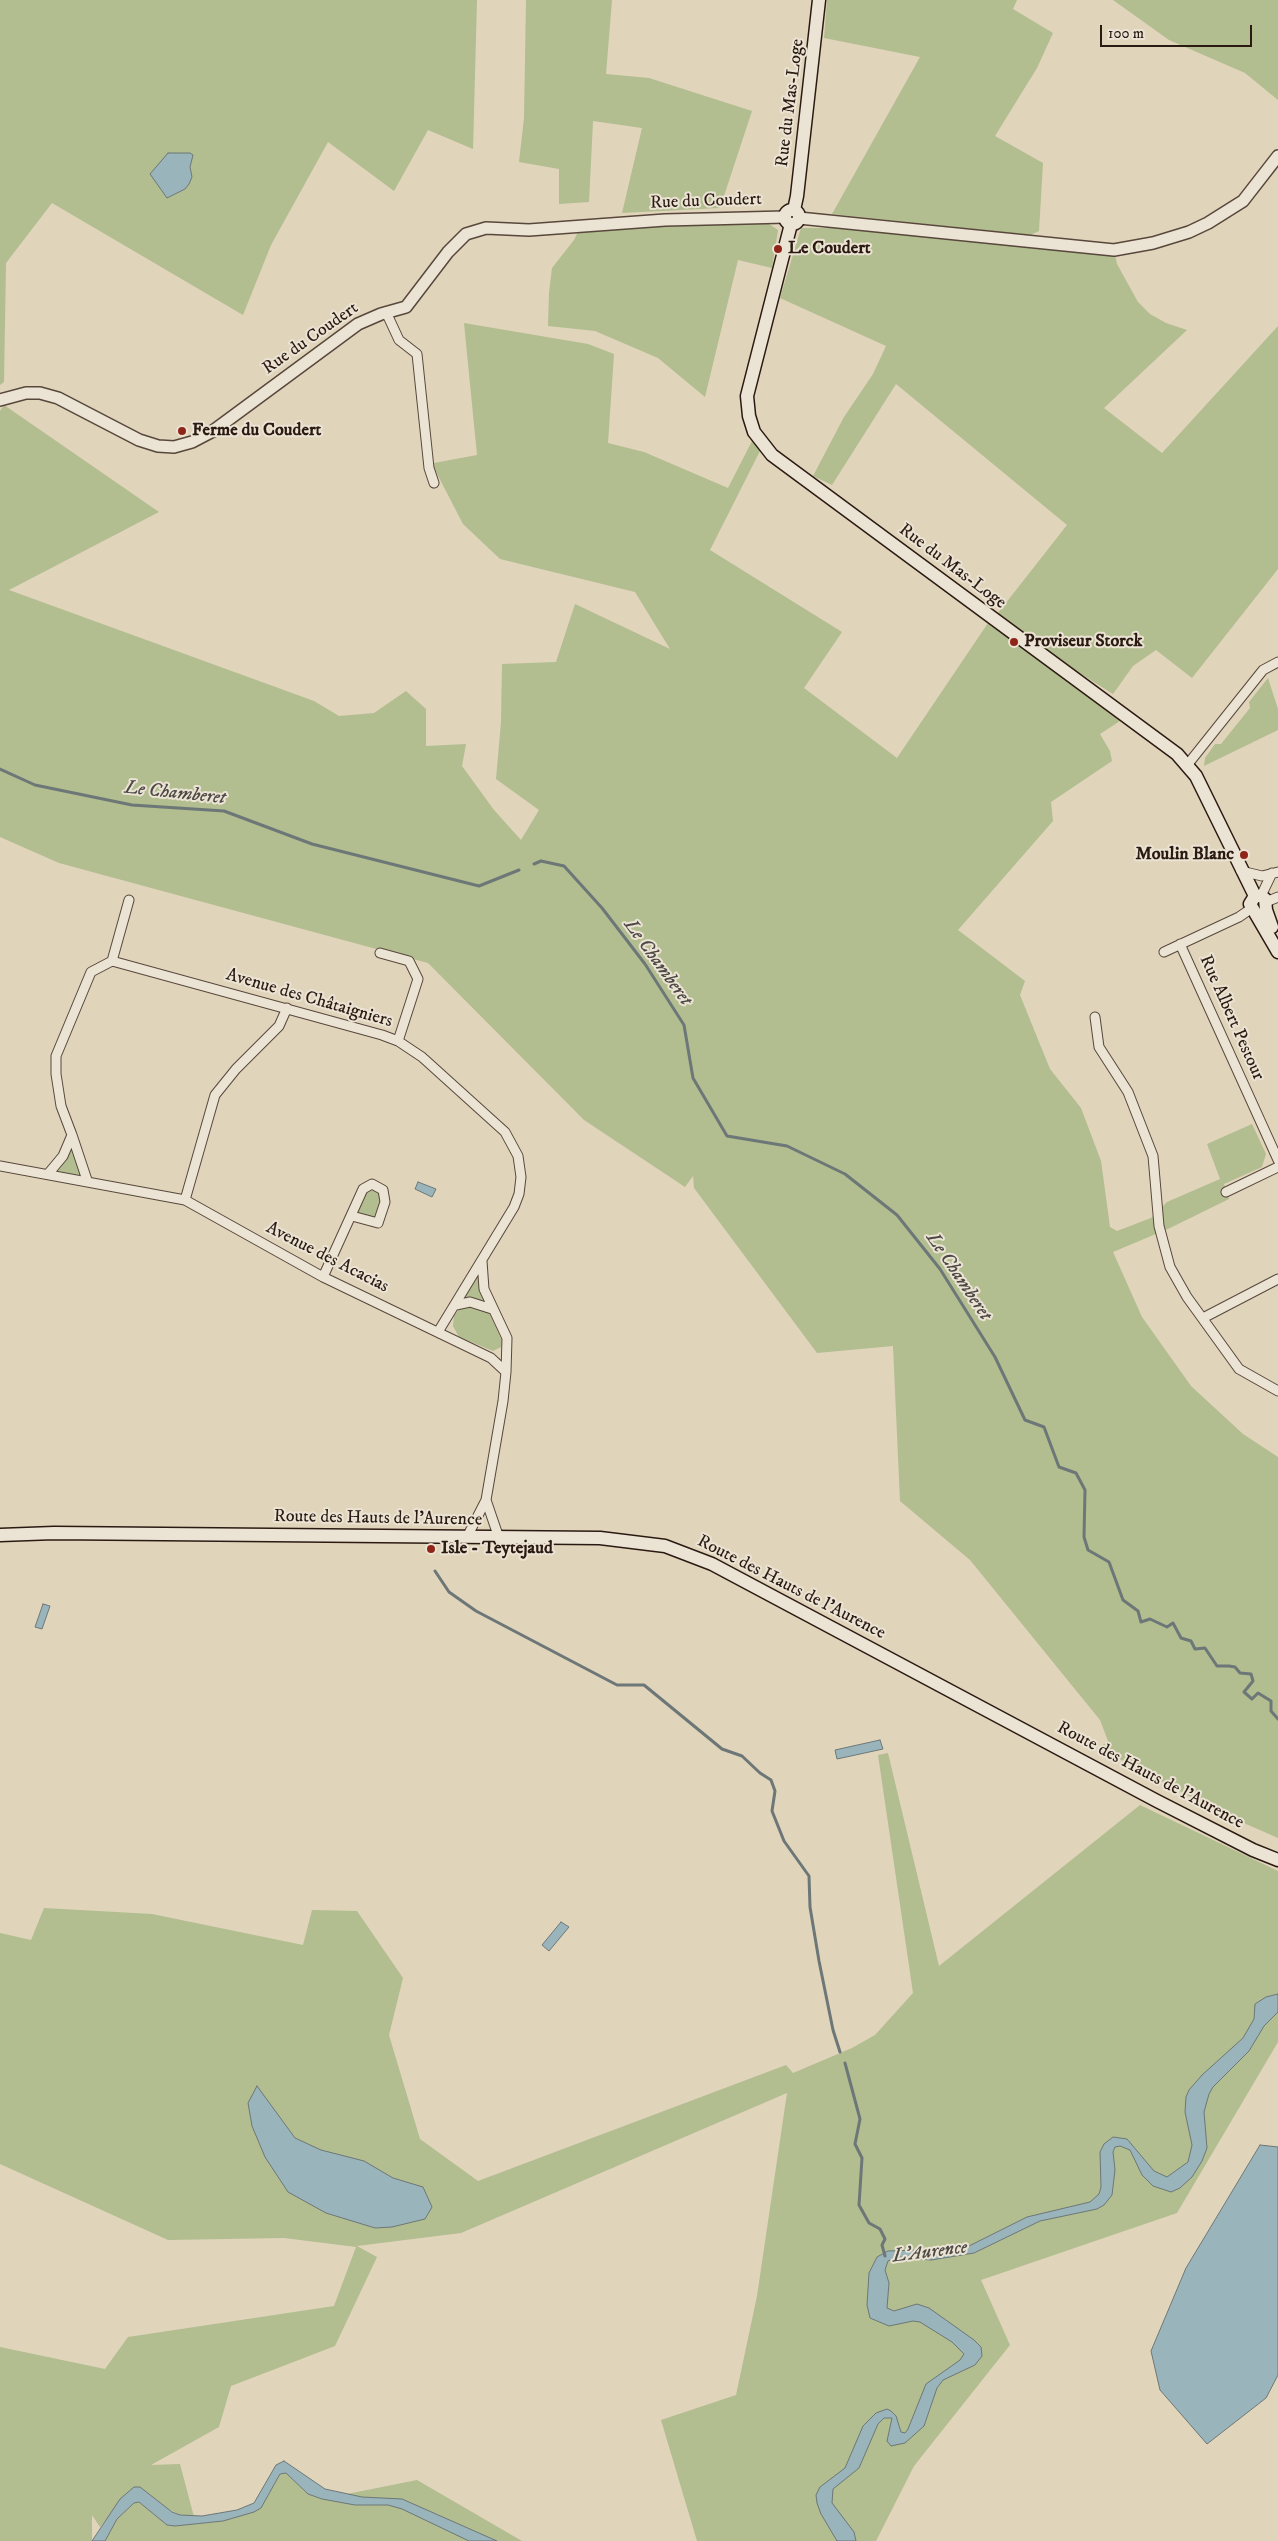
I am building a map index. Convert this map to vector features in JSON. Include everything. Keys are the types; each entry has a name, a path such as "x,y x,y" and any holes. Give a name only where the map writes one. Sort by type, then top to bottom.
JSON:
{"main road":[{"name":"Rue du Mas-Loge","path":"819,0 798,196 747,396 749,416 754,432 772,454 1188,764 1201,786 1278,945"},
{"name":"Rue du Mas-Loge","path":"1259,903 1268,937 1278,952"},
{"name":"Route des Hauts de l'Aurence","path":"0,1535 54,1533 600,1538 643,1542 687,1553 712,1564 1253,1850 1278,1860"}],"street":[{"name":"Rue du Coudert","path":"0,400 26,393 40,393 58,398 139,440 158,446 174,447 192,442 213,431 358,324 386,312 406,307 448,252 466,234 478,229 529,230 665,220 792,217 1114,250 1153,243 1189,232 1208,222 1243,201 1278,156"},
{"path":"386,312 399,340 417,354 428,468 434,483"},
{"path":"1188,764 1263,670 1278,662"},
{"path":"1241,871 1262,876 1275,873"},
{"path":"1259,903 1275,873"},
{"name":"Rue Albert Pestour","path":"1164,952 1239,917 1259,903 1278,897"},
{"path":"87,1180 61,1106 56,1074 56,1056 91,972 112,961 129,900"},
{"name":"Rue Albert Pestour","path":"1180,944 1278,1160"},
{"path":"380,953 409,960 418,979 398,1041"},
{"name":"Avenue des Châtaigniers","path":"112,961 287,1008 398,1041 422,1057 505,1132 518,1156 522,1176 519,1194 514,1207 438,1332"},
{"path":"185,1200 215,1095 236,1069 279,1026 287,1008"},
{"path":"1095,1017 1099,1047 1128,1092 1153,1156 1159,1226 1170,1268 1187,1297 1239,1369 1278,1392"},
{"path":"48,1174 63,1156 72,1135"},
{"name":"Avenue des Acacias","path":"0,1166 87,1180 185,1200 323,1277 491,1358 506,1372"},
{"path":"1226,1192 1278,1167"},
{"path":"323,1277 363,1189 372,1184 383,1190 385,1202 378,1223 352,1216"},
{"path":"467,1537 486,1500 506,1372 507,1338 484,1289 482,1261"},
{"path":"1203,1318 1278,1279"},
{"path":"456,1305 470,1302 492,1309"},
{"path":"486,1500 499,1538"}],"green space":[{"path":"0,0 477,0 473,149 428,130 394,191 328,142 271,245 243,315 52,203 6,263 4,382 0,385"},
{"path":"526,0 612,0 606,74 649,78 752,111 720,208 622,213 642,128 593,121 589,202 559,204 559,169 519,162 524,118"},
{"path":"827,0 1017,0 1013,9 1053,33 1037,68 995,136 1043,163 1039,231 1030,235 832,214 920,57 824,38"},
{"path":"1113,0 1278,0 1278,100 1245,73 1169,40"},
{"path":"827,221 1114,250 1117,264 1138,302 1150,314 1166,323 1187,330 1104,408 1162,453 1278,326 1278,569 1192,678 1156,650 1133,666 1113,694 1075,670 998,613 1067,525 896,384 832,485 813,476 844,417 873,374 886,346 780,298 801,228 825,228"},
{"path":"753,223 769,224 778,230 772,268 738,260 705,397 658,358 595,331 548,326 552,268 574,240 579,230"},
{"path":"464,323 588,344 614,354 608,443 644,452 728,488 752,441 760,451 710,550 842,632 804,688 897,758 988,623 1120,721 1100,734 1110,751 1112,761 1051,802 1053,821 958,930 1025,981 1020,995 1050,1069 1081,1108 1101,1161 1110,1227 1117,1231 1151,1218 1167,1202 1220,1179 1207,1144 1252,1124 1266,1154 1262,1167 1224,1184 1229,1199 1170,1228 1113,1252 1142,1317 1191,1386 1243,1434 1278,1457 1278,1838 1221,1813 1099,1748 1108,1741 1100,1720 970,1560 900,1501 893,1346 817,1353 694,1188 693,1176 685,1187 584,1120 428,963 59,863 0,837 0,411 4,405 159,512 9,590 314,701 339,716 374,713 406,691 426,709 426,746 466,744 462,766 494,810 521,840 539,810 496,779 501,722 502,664 556,662 575,604 670,649 635,592 500,559 463,524 434,468 434,463 477,455"},
{"path":"1268,678 1278,709 1278,730 1204,766 1205,758 1215,744 1221,744 1250,708 1249,702"},
{"path":"72,1135 87,1180 48,1174"},
{"path":"372,1184 383,1190 378,1223 352,1216 363,1189"},
{"path":"482,1261 492,1309 456,1305"},
{"path":"472,1306 489,1312 502,1341 501,1347 493,1351 459,1337 453,1326 454,1316 460,1308"},
{"path":"888,1753 939,1966 1140,1805 1278,1871 1278,2042 1177,2213 981,2280 1010,2345 914,2466 876,2541 697,2541 661,2420 736,2395 757,2296 787,2093 461,2233 357,2246 377,2257 335,2346 231,2386 219,2427 151,2465 180,2464 194,2517 180,2515 130,2490 100,2527 92,2515 92,2541 0,2541 0,2347 105,2369 128,2337 334,2306 356,2247 284,2238 168,2240 0,2164 0,1933 31,1940 44,1908 152,1914 303,1945 312,1910 357,1911 403,1978 389,2035 420,2139 478,2181 786,2065 793,2073 852,2048 875,2035 913,1993 878,1755"},
{"path":"286,2473 308,2494 322,2499 417,2480 522,2541 105,2541 117,2519 134,2503 139,2502 167,2525 175,2526 223,2521 268,2496 280,2474"}],"water":[{"path":"168,153 190,153 193,155 190,167 192,177 189,184 185,189 167,198 150,174"},
{"path":"418,1182 436,1189 432,1197 415,1189"},
{"path":"43,1604 50,1606 42,1629 35,1627"},
{"path":"880,1740 883,1749 837,1759 835,1750"},
{"path":"561,1922 569,1927 549,1951 542,1945"},
{"name":"L'Aurence","path":"1278,1994 1278,2012 1264,2026 1249,2051 1213,2087 1209,2094 1204,2112 1207,2148 1202,2161 1192,2177 1180,2188 1171,2192 1153,2186 1142,2175 1130,2150 1120,2146 1115,2147 1113,2152 1115,2170 1112,2195 1104,2205 1097,2209 1040,2221 974,2253 931,2260 899,2257 888,2261 885,2270 889,2283 887,2308 894,2311 917,2304 929,2308 974,2340 981,2347 982,2356 975,2365 943,2380 937,2388 924,2426 905,2443 891,2446 887,2441 892,2418 884,2418 878,2424 859,2468 833,2489 832,2503 854,2532 856,2541 837,2541 821,2514 817,2503 816,2495 820,2487 845,2468 863,2426 876,2413 887,2409 891,2411 896,2416 901,2432 905,2433 926,2384 960,2360 964,2354 952,2342 920,2322 913,2321 889,2326 870,2318 867,2305 869,2273 877,2257 888,2251 953,2249 969,2246 1027,2217 1090,2202 1099,2194 1101,2187 1100,2152 1104,2144 1113,2137 1127,2139 1154,2171 1167,2177 1188,2162 1192,2145 1185,2112 1186,2097 1189,2090 1202,2075 1243,2038 1254,2019 1255,2004 1266,1997"},
{"path":"257,2086 295,2138 321,2150 364,2161 393,2178 423,2187 432,2207 425,2219 392,2227 375,2228 326,2213 288,2192 265,2157 252,2126 248,2103"},
{"path":"1260,2145 1278,2147 1278,2375 1266,2398 1207,2444 1160,2390 1151,2351 1186,2268"},
{"path":"284,2461 325,2489 362,2497 402,2499 497,2541 469,2541 402,2509 388,2505 355,2505 322,2499 308,2494 286,2473 280,2474 261,2508 254,2512 223,2521 175,2526 167,2525 139,2502 134,2503 117,2519 105,2541 92,2541 120,2499 134,2487 140,2487 172,2512 180,2515 202,2516 237,2510 254,2503 276,2465"}],"waterway":[{"name":"Le Chamberet","path":"0,769 35,785 132,805 224,811 312,844 479,886 519,870"},
{"name":"Le Chamberet","path":"534,864 541,861 564,866 602,908 645,964 684,1025 693,1078 727,1136 787,1146 845,1174 897,1215 940,1269 995,1357 1025,1420 1044,1427 1059,1467 1076,1473 1085,1490 1084,1537 1088,1550 1109,1562 1123,1600 1138,1611 1141,1622 1150,1619 1167,1627 1173,1623 1181,1638 1191,1641 1195,1649 1205,1648 1217,1666 1235,1667 1240,1673 1251,1674 1253,1681 1244,1692 1252,1699 1258,1693 1271,1701 1271,1711 1278,1719"},
{"path":"435,1571 449,1592 476,1611 617,1685 644,1685 722,1749 742,1756 760,1773 771,1780 775,1791 772,1811 784,1841 809,1876 810,1907 819,1961 833,2030 840,2052"},
{"name":"L'Aurence","path":"845,2063 860,2119 855,2144 862,2158 859,2205 869,2223 880,2229 885,2239 882,2245 885,2256"}],"place":[{"name":"Le Coudert","path":"778,249"},
{"name":"Ferme du Coudert","path":"182,431"},
{"name":"Proviseur Storck","path":"1014,642"},
{"name":"Moulin Blanc","path":"1244,855"},
{"name":"Isle - Teytejaud","path":"431,1549"}]}
